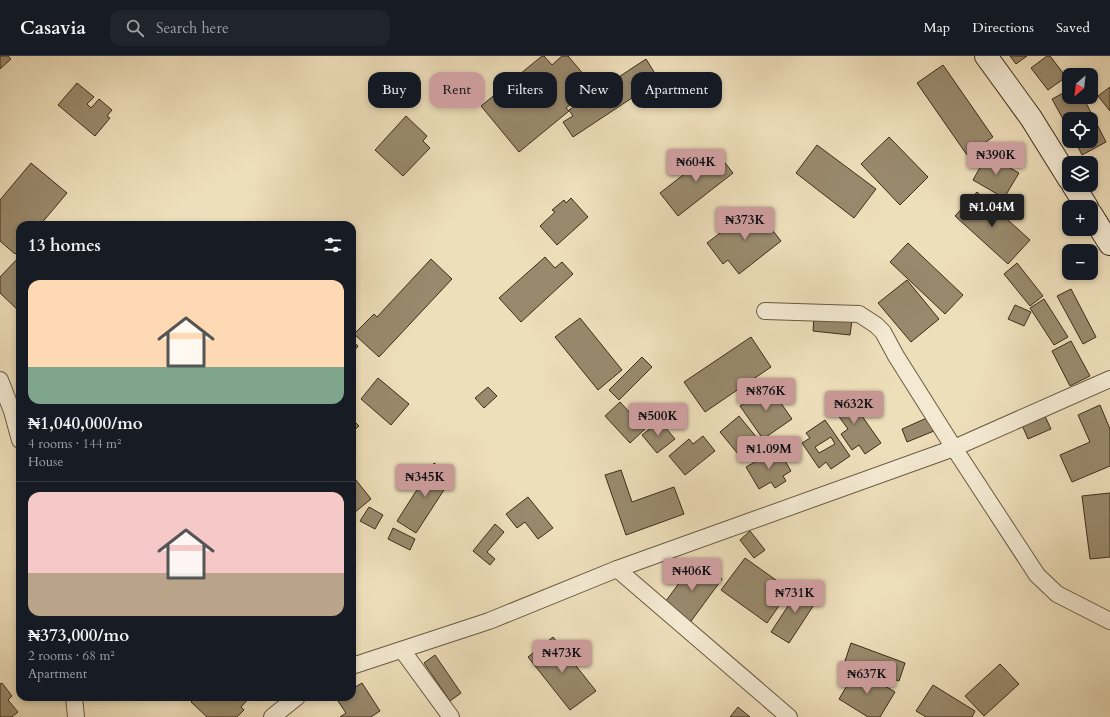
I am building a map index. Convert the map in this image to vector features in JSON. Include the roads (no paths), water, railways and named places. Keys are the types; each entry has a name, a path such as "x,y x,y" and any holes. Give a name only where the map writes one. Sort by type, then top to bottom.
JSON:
{"street":[{"path":"986,56 1031,118 1062,168"},
{"path":"1098,225 1110,244"},
{"path":"764,312 859,314 868,319 883,332 896,356 954,448 1037,575 1057,594 1110,621"},
{"path":"356,665 489,621 617,568 954,448 1110,379"},
{"path":"0,380 16,426"},
{"path":"617,568 789,717"},
{"path":"402,650 451,717"},
{"path":"74,701 76,717"},
{"path":"272,717 292,701"}]}
